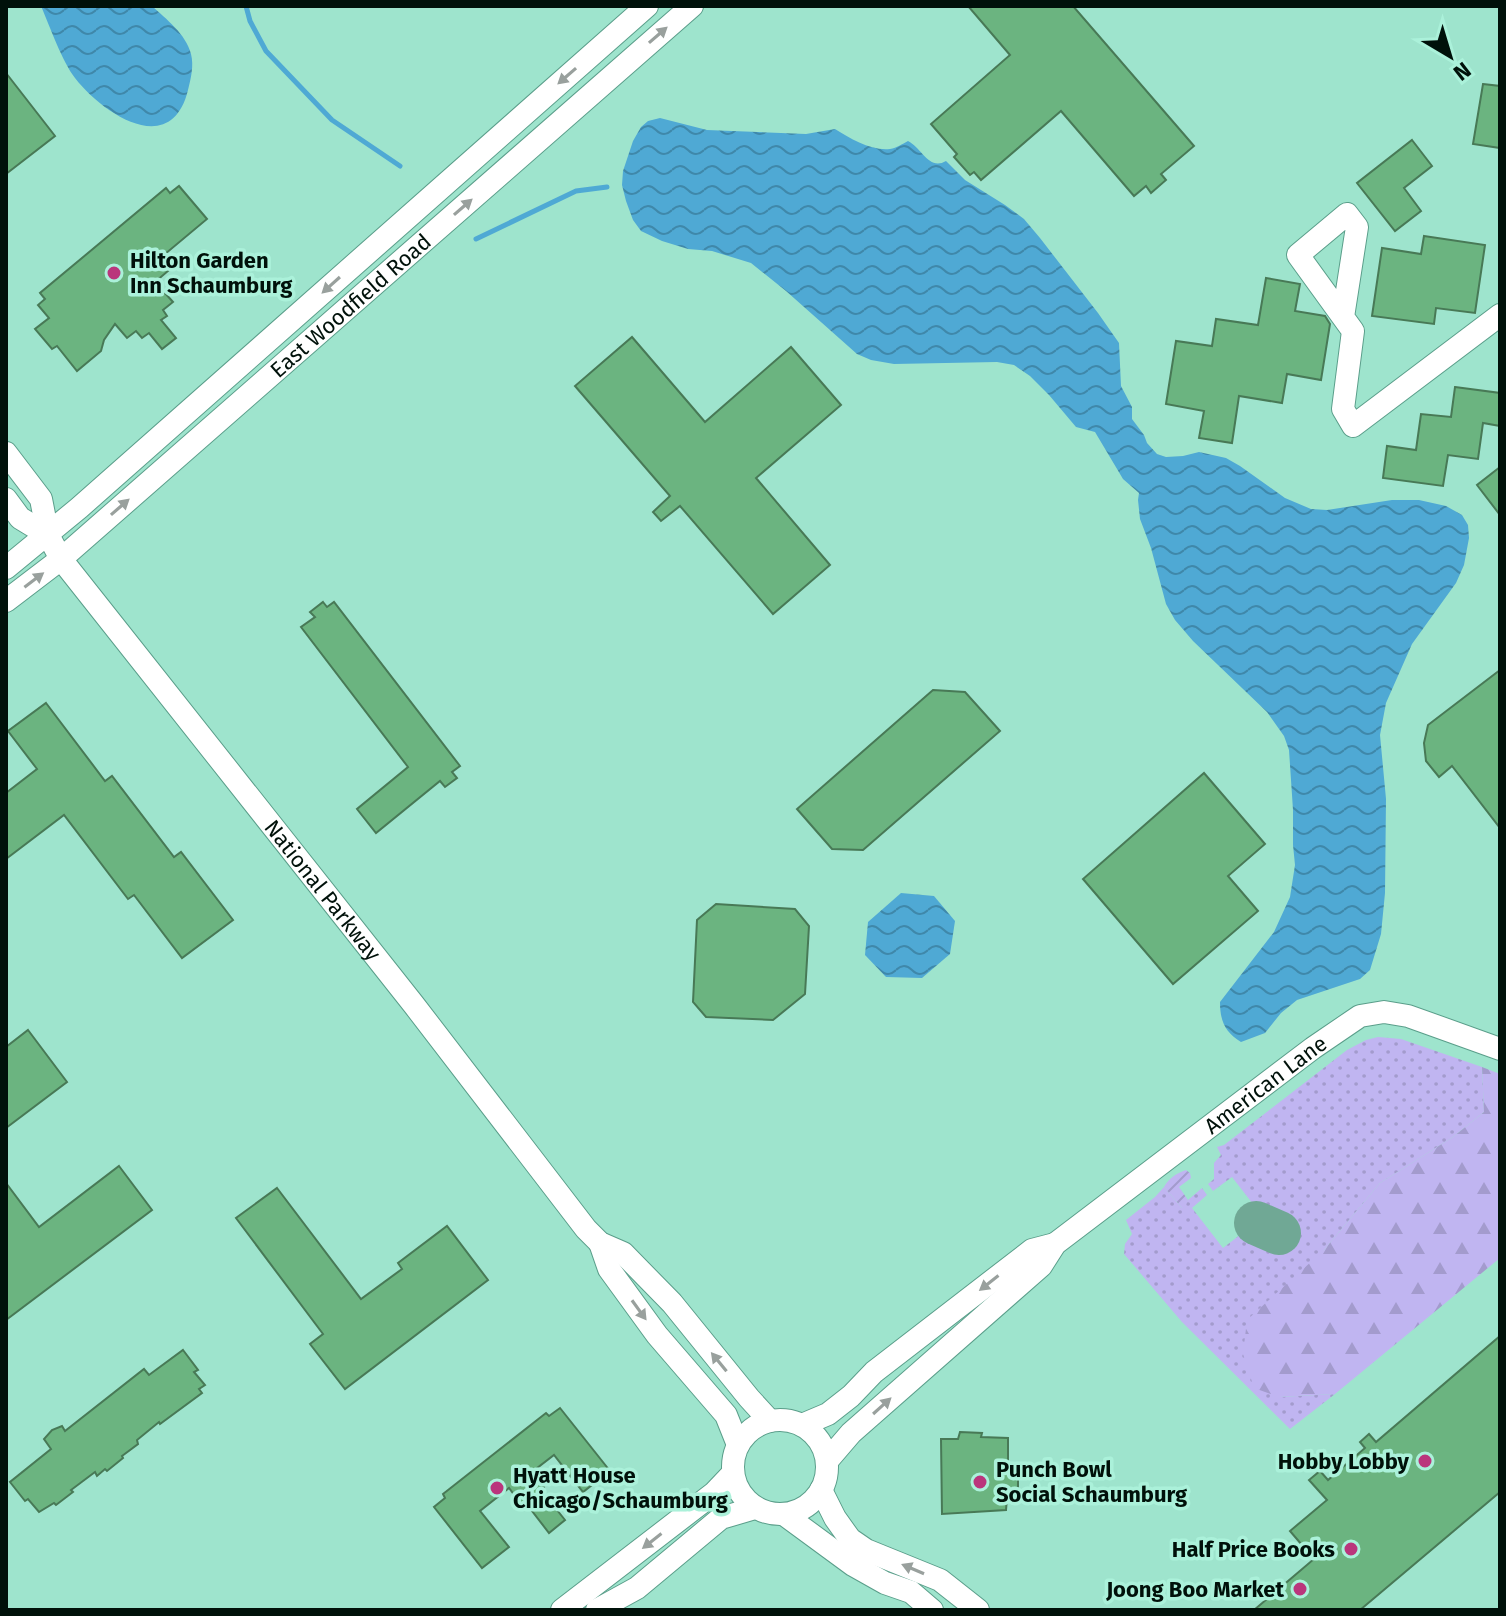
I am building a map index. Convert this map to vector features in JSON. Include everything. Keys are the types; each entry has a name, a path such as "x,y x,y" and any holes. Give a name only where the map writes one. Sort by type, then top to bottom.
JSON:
{"street":[{"name":"East Woodfield Road","path":"6,568 48,535 647,6"},
{"name":"East Woodfield Road","path":"6,601 61,559 692,6"},
{"path":"1343,317 1353,331 1343,409 1353,426 1500,315"},
{"name":"National Parkway","path":"6,453 41,499 48,535 61,559 414,1005 586,1229 600,1243 623,1253 672,1303 770,1421"},
{"name":"National Parkway","path":"6,499 20,518 48,535"},
{"name":"American Lane","path":"827,1461 851,1433 1041,1266 1055,1244 1313,1048 1360,1016 1384,1012 1408,1016 1500,1049"},
{"name":"National Parkway","path":"600,1243 609,1269 657,1335 726,1415 738,1445"},
{"name":"American Lane","path":"802,1425 828,1414 874,1372 1032,1250 1055,1244"},
{"path":"786,1420 802,1425 823,1446 827,1476 821,1490 800,1511 785,1515 770,1514 755,1508 743,1497 735,1483 733,1473 738,1445 755,1427 770,1421 786,1420"},
{"path":"562,1610 714,1493 733,1473"},
{"path":"821,1490 850,1539 866,1550 940,1580 978,1610"},
{"path":"597,1610 637,1588 721,1518 755,1508"},
{"path":"785,1515 853,1565 885,1583 911,1592 932,1610"}],"green space":[{"path":"1378,1037 1401,1039 1482,1067 1484,1112 1453,1137 1380,1183 1324,1250 1280,1397 1335,1394 1290,1429 1182,1322 1124,1254 1125,1244 1132,1234 1126,1220 1164,1187 1182,1208 1202,1188 1207,1195 1192,1208 1223,1248 1254,1224 1277,1235 1272,1239 1277,1246 1291,1234 1286,1228 1281,1232 1257,1222 1263,1217 1232,1177 1213,1191 1208,1184 1214,1179 1214,1163 1221,1155 1217,1147 1224,1145 1347,1050"},
{"path":"1482,1067 1500,1074 1500,1258 1335,1394 1279,1397 1254,1388 1243,1354 1247,1320 1324,1250 1380,1183 1453,1137 1484,1112"},
{"path":"1186,1170 1191,1178 1179,1187 1188,1200 1183,1209 1164,1187 1174,1176"}],"water":[{"path":"41,6 152,6 180,33 191,54 190,81 179,111 167,123 152,126 118,116 102,104 70,71"},
{"path":"660,118 707,130 806,134 835,129 861,144 883,149 895,148 908,141 930,161 946,161 965,180 1024,219 1040,238 1119,343 1121,386 1132,407 1132,419 1157,454 1166,457 1199,452 1226,458 1285,498 1311,509 1419,500 1446,506 1462,515 1468,525 1469,538 1464,565 1456,583 1412,644 1386,703 1380,735 1386,799 1385,893 1381,934 1370,970 1360,979 1297,1000 1281,1013 1265,1033 1241,1042 1224,1025 1220,1002 1274,932 1290,897 1295,865 1289,750 1284,736 1267,712 1175,620 1166,604 1140,519 1139,493 1123,479 1095,432 1076,427 1030,376 1014,365 997,362 894,364 871,360 857,354 751,263 712,251 688,249 641,231 626,201 623,171 641,127 648,121"},
{"path":"901,893 934,896 955,921 950,954 922,978 886,977 865,955 868,922"}],"building":[{"path":"968,6 1073,6 1194,146 1161,174 1166,180 1151,193 1146,186 1134,196 1061,111 981,180 974,172 970,175 954,157 957,154 931,124 1010,55"},
{"path":"6,73 55,136 6,174"},
{"path":"1483,84 1500,86 1500,148 1473,144"},
{"path":"1412,140 1432,166 1404,188 1421,211 1395,231 1357,183"},
{"name":"Hilton Garden Inn Schaumburg","path":"179,186 207,219 165,254 175,265 155,282 173,302 163,310 167,316 161,320 176,338 162,349 149,333 142,338 136,331 127,338 115,324 104,340 101,351 77,371 57,346 52,349 35,329 49,318 38,305 45,299 40,293 166,188 170,193"},
{"path":"1424,236 1485,245 1475,313 1436,308 1434,324 1372,316 1382,248 1421,254"},
{"path":"1266,278 1300,284 1295,311 1325,316 1330,324 1321,380 1287,374 1282,403 1239,396 1232,443 1199,438 1204,411 1166,404 1176,341 1212,346 1216,319 1258,325"},
{"path":"632,337 705,422 791,347 841,405 756,478 830,565 773,614 680,506 661,521 653,512 670,496 575,386"},
{"path":"1455,387 1500,393 1500,426 1483,423 1478,459 1448,455 1443,486 1383,478 1387,446 1416,450 1421,414 1451,417"},
{"path":"1500,467 1500,515 1477,485"},
{"path":"323,602 327,607 334,602 460,766 452,772 457,778 445,787 440,781 376,833 357,809 408,767 301,627 315,617 310,612"},
{"path":"1500,670 1500,828 1452,766 1439,777 1426,761 1424,743 1428,725"},
{"path":"933,690 965,692 1000,731 863,850 832,849 797,809"},
{"path":"46,703 105,781 112,776 174,857 181,852 233,920 182,958 134,895 128,899 64,815 6,859 6,793 37,769 8,731"},
{"path":"1204,773 1265,844 1228,876 1258,911 1173,984 1083,879"},
{"path":"716,904 795,909 809,926 805,994 773,1020 706,1017 693,1002 697,920"},
{"path":"28,1030 67,1082 6,1128 6,1047"},
{"path":"119,1166 152,1210 6,1320 6,1183 39,1227"},
{"path":"277,1188 361,1299 402,1269 398,1263 447,1226 488,1280 345,1389 310,1344 323,1334 236,1218"},
{"name":"Hobby Lobby","path":"1500,1336 1500,1492 1360,1610 1254,1610 1314,1559 1290,1531 1327,1500 1309,1480 1320,1471 1328,1480 1365,1448 1360,1442 1369,1434 1376,1442"},
{"path":"183,1350 205,1385 199,1389 202,1393 137,1440 138,1444 107,1471 105,1469 97,1476 95,1472 56,1505 54,1503 39,1512 28,1499 25,1501 10,1482 51,1449 44,1439 52,1430 62,1426 65,1431 144,1369 149,1375"},
{"name":"Hyatt House Chicago/Schaumburg","path":"560,1408 610,1471 583,1492 554,1455 532,1472 544,1487 541,1490 565,1520 549,1533 525,1502 521,1504 509,1488 480,1511 509,1547 482,1568 434,1507 445,1498 443,1494 546,1413 549,1416"},
{"name":"Punch Bowl Social Schaumburg","path":"960,1432 1008,1438 1008,1466 1018,1467 1018,1497 1007,1498 1006,1510 942,1514 941,1439 958,1439"}],"waterway":[{"path":"246,6 250,21 266,51 332,120 400,166"},
{"path":"476,239 576,191 607,187"}],"taxiway":[{"path":"1256,1223 1279,1233"}],"place":[{"name":"Hilton Garden Inn Schaumburg","path":"114,273"},
{"name":"Hobby Lobby","path":"1425,1461"},
{"name":"Punch Bowl Social Schaumburg","path":"980,1482"},
{"name":"Hyatt House Chicago/Schaumburg","path":"497,1488"},
{"name":"Half Price Books","path":"1351,1549"},
{"name":"Joong Boo Market","path":"1300,1589"}]}
